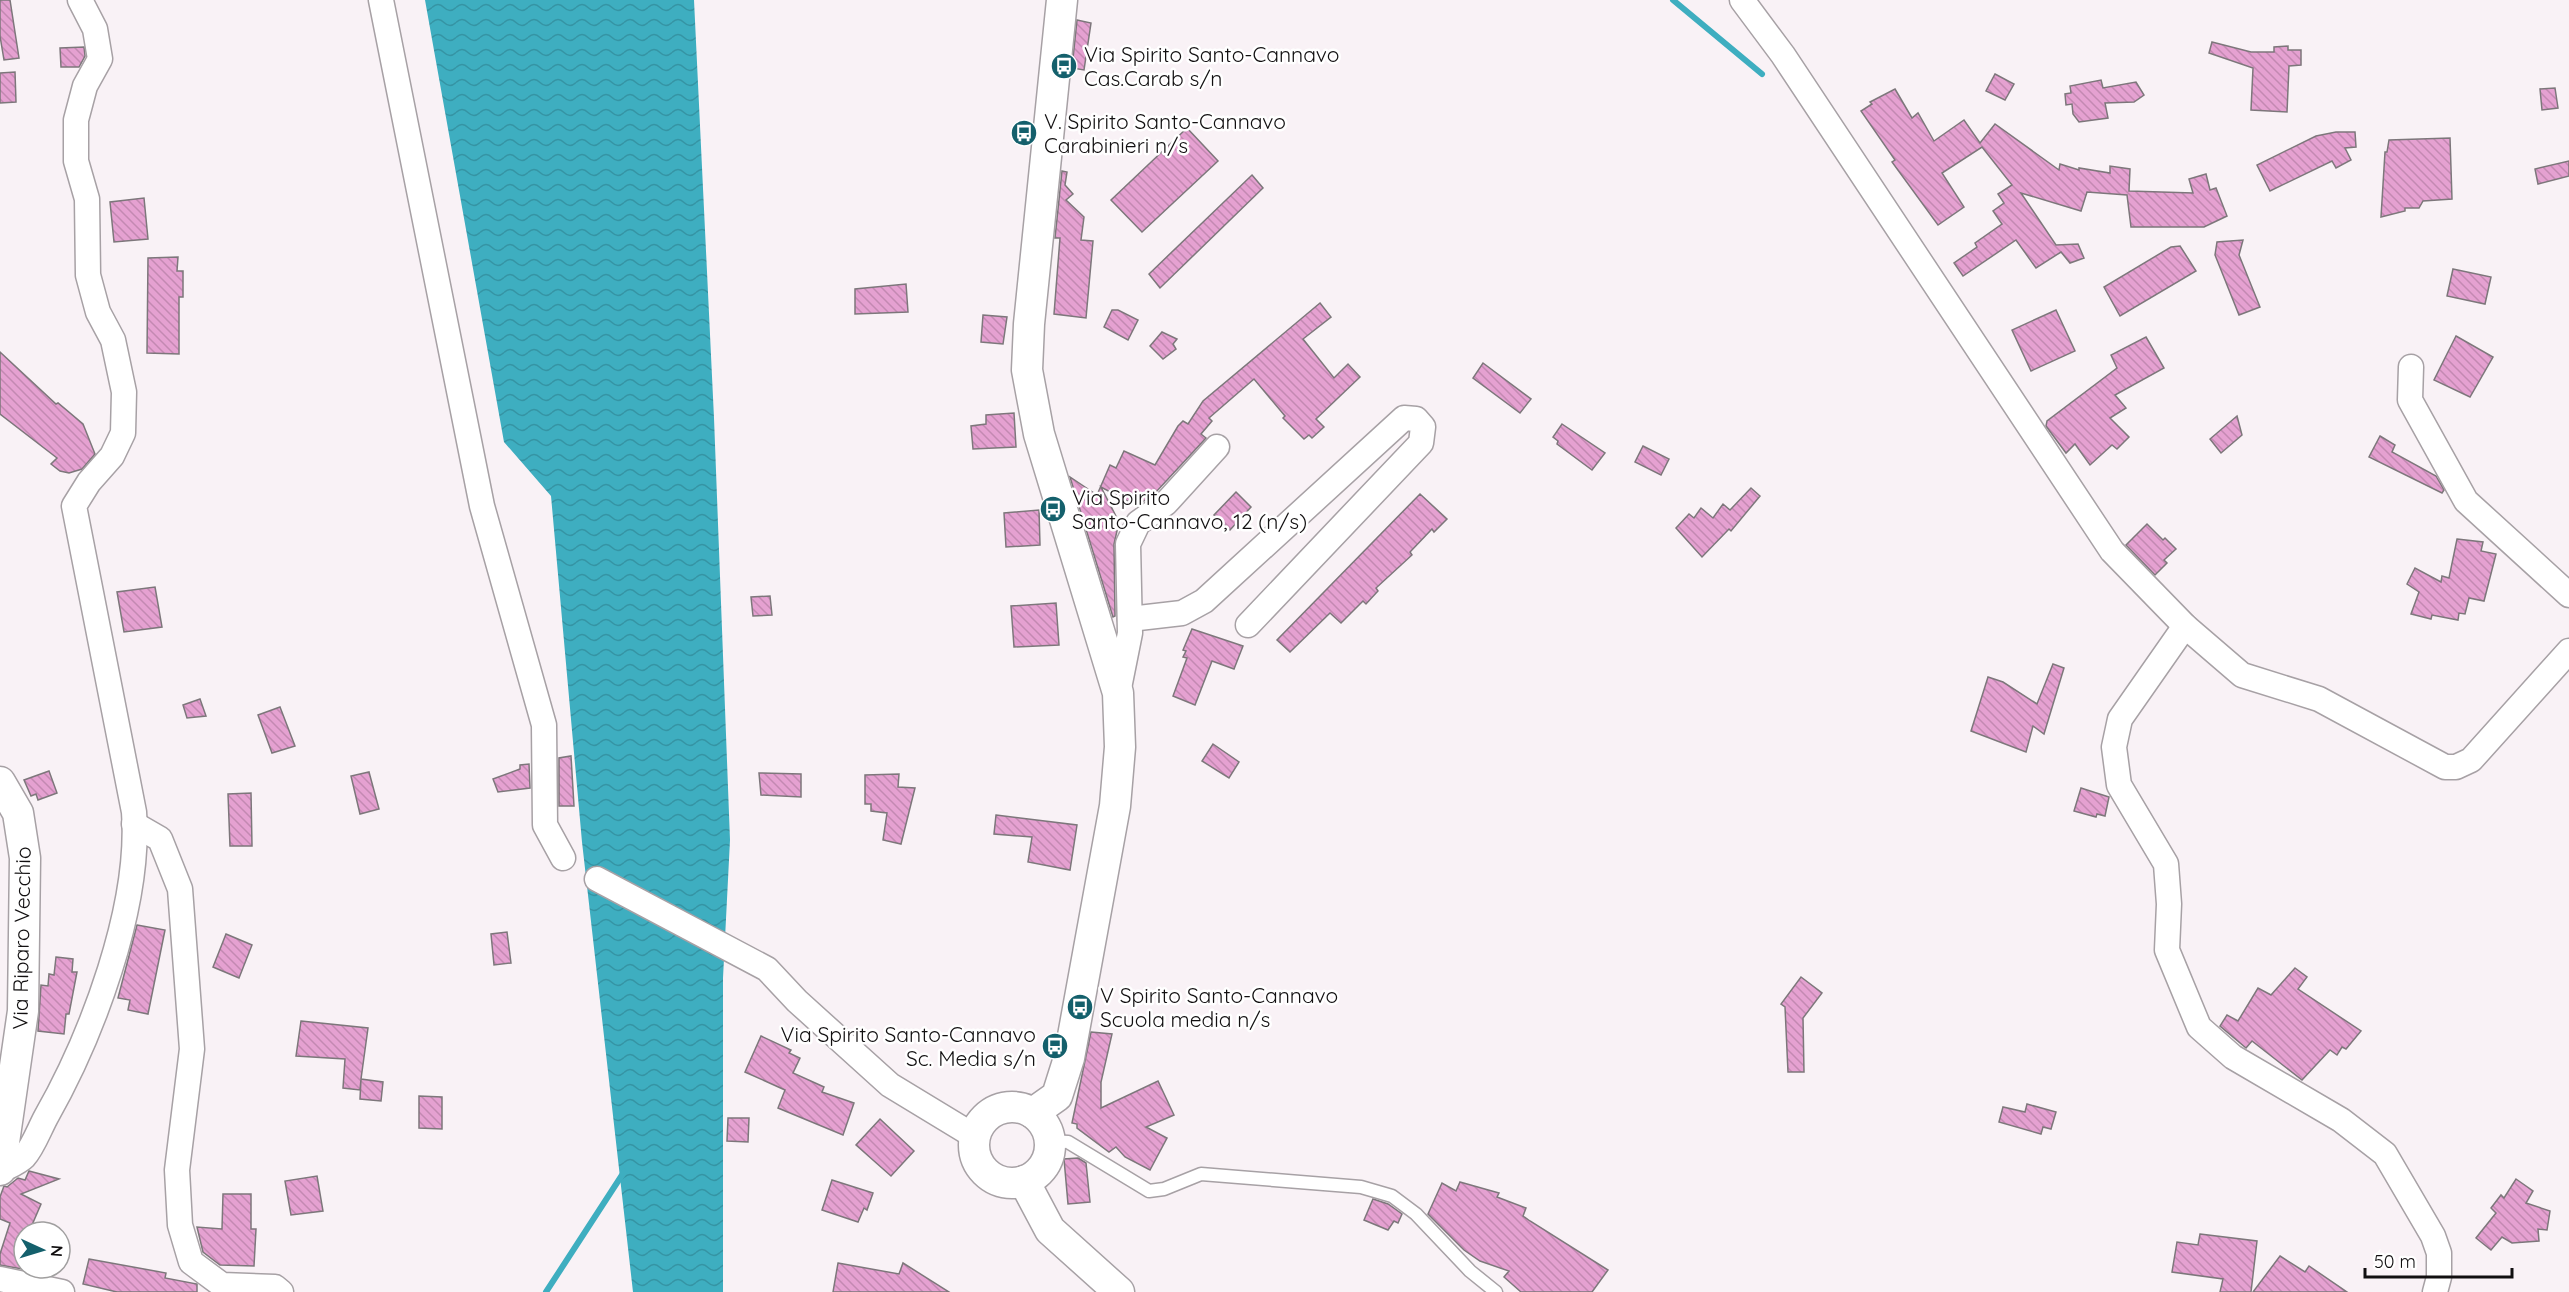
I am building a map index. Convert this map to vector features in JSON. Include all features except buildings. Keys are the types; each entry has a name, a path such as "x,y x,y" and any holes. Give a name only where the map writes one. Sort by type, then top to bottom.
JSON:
{"street":[{"path":"0,1171 23,1158 60,1092 92,1022 117,942 131,873 134,824 74,506 89,482 112,456 123,433 124,392 113,340 98,312 88,275 87,199 76,160 76,120 85,86 100,58 95,29 80,0"},
{"path":"381,0 483,506 544,725 545,825 563,858"},
{"path":"1062,0 1029,324 1027,370 1039,434 1118,693"},
{"path":"1742,0 1784,55 2112,551 2185,626 2242,675 2319,699 2445,767 2456,767 2471,760 2569,651"},
{"path":"2411,367 2410,400 2466,501 2569,595"},
{"path":"1130,619 1182,613 1204,601 1404,418 1416,419 1423,427 1421,443 1248,625"},
{"path":"1033,1113 1057,1096 1069,1058 1115,806 1120,747 1118,693 1130,633 1128,544 1138,523 1166,503 1217,447"},
{"path":"2185,626 2120,719 2114,747 2119,785 2166,864 2169,904 2167,951 2199,1027 2234,1057 2341,1120 2385,1154 2433,1236 2439,1253 2439,1276 2435,1292"},
{"name":"Via Riparo Vecchio","path":"0,782 18,813 25,858 23,1011 12,1106 0,1171"},
{"path":"134,824 160,838 180,889 192,1049 177,1170 180,1225 191,1262 222,1285 275,1287 281,1292"},
{"path":"597,879 767,969 797,1001 890,1085 974,1136"},
{"path":"1016,1106 1033,1113 1045,1125 1050,1141 1048,1158 1039,1172 1024,1181 1008,1183 993,1178 981,1167 974,1152 974,1136 982,1119 998,1108 1016,1106"},
{"path":"1024,1181 1050,1230 1119,1292"},
{"path":"0,1279 63,1292"}],"lane":[{"path":"1050,1141 1068,1142 1149,1191 1164,1189 1201,1174 1361,1187 1392,1196 1416,1214 1470,1271 1496,1292"}],"water":[{"path":"425,0 694,0 714,418 730,840 723,978 723,1292 633,1292 582,842 551,496 504,442"}],"waterway":[{"path":"1673,0 1762,74"},
{"path":"546,1292 624,1172"}],"place":[{"name":"Via Spirito Santo-Cannavo Cas.Carab s/n","path":"1064,66"},
{"name":"V. Spirito Santo-Cannavo Carabinieri n/s","path":"1024,133"},
{"name":"Via Spirito Santo-Cannavo, 12 (n/s)","path":"1053,509"},
{"name":"V Spirito Santo-Cannavo Scuola media n/s","path":"1080,1007"},
{"name":"Via Spirito Santo-Cannavo Sc. Media s/n","path":"1055,1046"}]}
